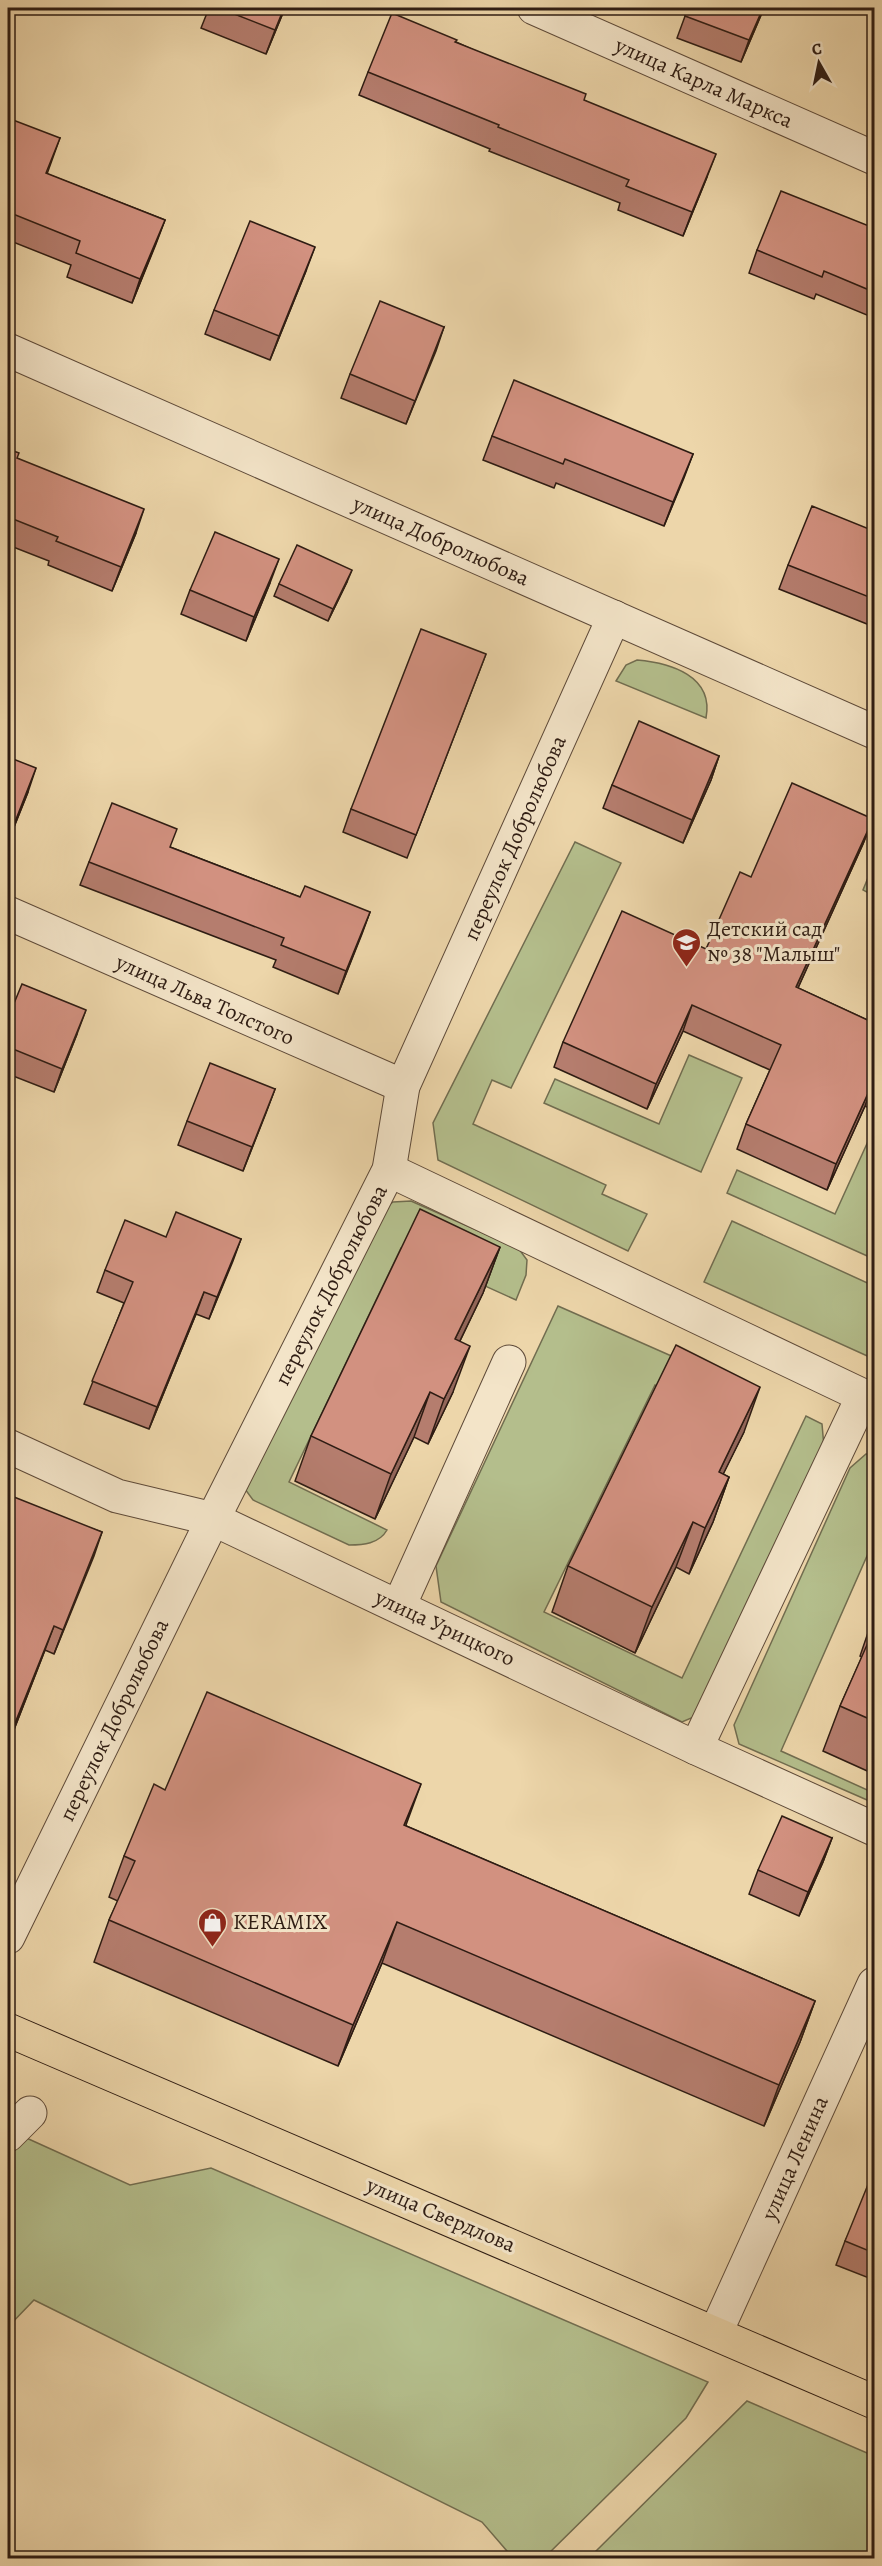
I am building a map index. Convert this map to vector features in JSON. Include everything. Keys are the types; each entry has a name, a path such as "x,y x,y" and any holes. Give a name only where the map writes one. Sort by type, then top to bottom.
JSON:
{"main road":[{"name":"улица Свердлова","path":"8,2030 716,2332 874,2402"}],"street":[{"name":"улица Карла Маркса","path":"534,8 874,158"},
{"name":"улица Добролюбова","path":"8,350 874,732"},
{"name":"переулок Добролюбова","path":"8,1936 213,1519 389,1170 403,1086 614,617"},
{"name":"улица Льва Толстого","path":"8,913 403,1086"},
{"path":"389,1170 869,1398 696,1748"},
{"path":"399,1606 509,1362"},
{"name":"улица Урицкого","path":"8,1446 117,1496 213,1519 696,1748 874,1829"},
{"name":"улица Ленина","path":"716,2332 874,1984"}],"green space":[{"path":"637,660 663,664 687,674 697,682 707,704 706,718 616,681 626,665"},
{"path":"575,842 621,863 511,1088 492,1080 473,1124 606,1185 602,1194 647,1214 628,1251 438,1160 433,1123"},
{"path":"874,863 874,896 863,890"},
{"path":"689,1055 742,1078 701,1172 544,1103 555,1079 659,1124"},
{"path":"870,1137 874,1139 874,1259 727,1193 737,1170 835,1214"},
{"path":"411,1201 519,1249 527,1260 526,1275 516,1300 401,1248 289,1482 387,1530 375,1541 349,1545 253,1500 242,1485 381,1211 393,1202"},
{"path":"732,1221 874,1286 874,1359 704,1282"},
{"path":"558,1306 735,1384 726,1417 655,1385 544,1612 682,1678 806,1416 822,1424 824,1447 703,1713 682,1722 441,1602 436,1566"},
{"path":"866,1454 874,1454 874,1540 781,1751 874,1793 874,1803 739,1744 734,1725 850,1468"},
{"path":"22,2136 130,2185 211,2168 708,2382 686,2418 544,2558 513,2558 482,2522 34,2300 8,2327 8,2150"},
{"path":"747,2401 874,2456 874,2558 589,2558"}],"building":[{"path":"219,8 284,8 275,30"},
{"path":"688,8 763,8 749,40 685,16"},
{"path":"392,13 457,40 455,42 586,94 584,100 716,154 692,212 626,186 629,180 368,72"},
{"path":"13,120 60,138 46,173 165,220 140,279 76,253 80,241 8,212 8,134"},
{"path":"781,191 874,228 874,292 824,271 822,277 757,250"},
{"path":"250,221 315,247 279,336 214,310"},
{"path":"380,301 444,327 415,401 350,374"},
{"path":"514,380 693,454 673,502 565,459 563,464 492,436"},
{"path":"8,449 19,453 17,458 144,509 121,567 56,541 58,537 8,517"},
{"path":"812,506 874,531 872,544 874,545 874,599 788,565"},
{"path":"215,532 279,559 254,617 190,590"},
{"path":"297,545 352,570 333,609 279,584"},
{"path":"421,629 486,654 416,835 351,809"},
{"path":"639,721 719,756 692,820 612,785"},
{"path":"8,757 36,768 13,827 8,825"},
{"path":"792,783 873,819 796,987 874,1023 874,1080 836,1164 746,1124 781,1045 692,1005 656,1084 563,1042 622,911 706,949 740,872 751,877"},
{"path":"112,803 177,829 170,847 300,897 305,886 370,912 346,971 281,945 284,938 89,862"},
{"path":"22,984 86,1010 62,1069 8,1047 8,1018"},
{"path":"210,1063 275,1089 252,1147 187,1121"},
{"path":"420,1209 500,1247 455,1339 470,1346 444,1399 430,1392 391,1474 311,1436"},
{"path":"176,1212 241,1239 217,1297 204,1292 157,1407 92,1381 133,1282 105,1270 125,1220 166,1237"},
{"path":"676,1345 760,1387 719,1472 729,1477 705,1528 693,1522 652,1607 568,1566"},
{"path":"9,1495 102,1532 63,1630 54,1626 11,1733 8,1731"},
{"path":"874,1629 874,1721 840,1706"},
{"path":"207,1692 421,1784 404,1825 815,2001 779,2085 397,1922 353,2025 109,1920 135,1861 124,1856 154,1784 165,1790"},
{"path":"782,1816 832,1838 808,1892 758,1870"},
{"path":"869,2182 874,2185 874,2253 845,2241"}],"place":[{"name":"Детский сад № 38 \"Малыш\"","path":"686,968"},
{"name":"KERAMIX","path":"212,1948"}]}
